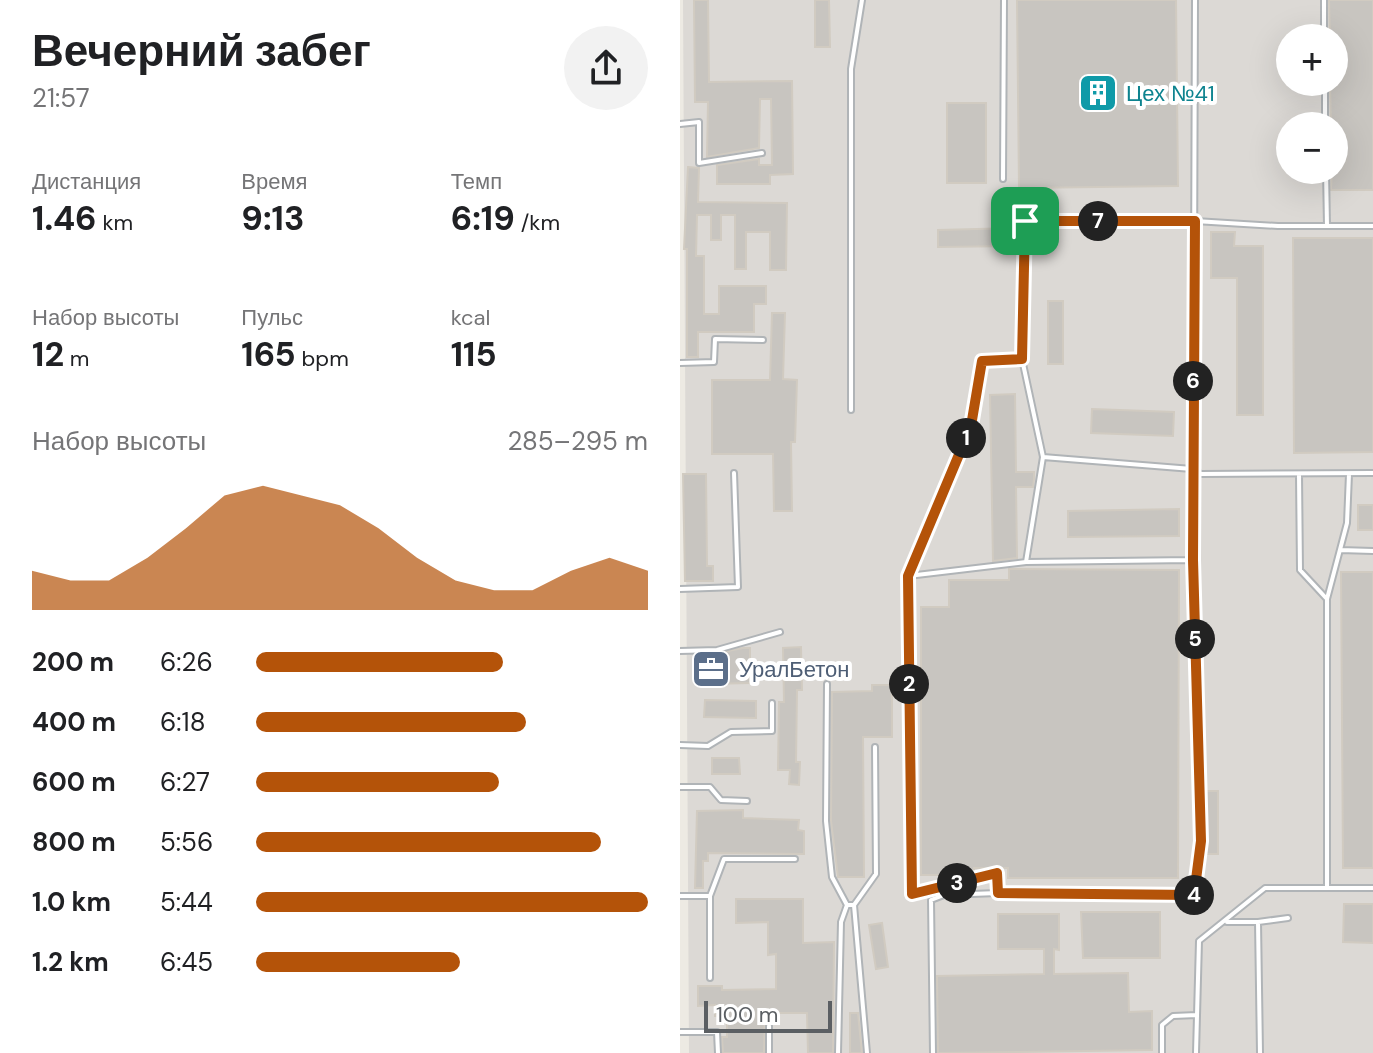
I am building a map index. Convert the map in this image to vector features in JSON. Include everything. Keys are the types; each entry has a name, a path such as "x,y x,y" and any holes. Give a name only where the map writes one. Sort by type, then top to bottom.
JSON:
{"lane":[{"path":"851,410 851,69 862,0"},
{"path":"1003,179 1004,0"},
{"path":"933,1053 931,900 944,895 998,893 1194,895 1201,841 1192,469 1195,0"},
{"path":"1324,0 1324,24"},
{"path":"680,124 699,122 699,163 762,153"},
{"path":"1326,184 1327,226"},
{"path":"1026,562 1043,457 1022,359 1025,221 1195,221 1373,226"},
{"path":"680,363 714,362 715,339 763,340"},
{"path":"998,893 997,873 912,894 908,576 971,426 982,361 1022,359"},
{"path":"1043,457 1192,469 1201,474 1373,473"},
{"path":"680,589 738,587 734,473"},
{"path":"1327,888 1327,599 1347,523 1349,474"},
{"path":"1299,475 1300,570 1327,599"},
{"path":"1340,550 1373,551"},
{"path":"908,576 1026,562 1193,560"},
{"path":"680,651 717,650 780,632"},
{"path":"827,684 826,821 832,877 847,905 839,941 838,1053"},
{"path":"680,745 708,746 731,732 772,731 772,703"},
{"path":"867,1053 854,905 876,874 875,747"},
{"path":"680,787 710,787 721,800 747,801"},
{"path":"710,978 710,896 724,859 795,859"},
{"path":"1196,1053 1199,941 1211,928 1224,922 1265,888 1373,888"},
{"path":"680,896 710,896"},
{"path":"847,905 854,905"},
{"path":"1224,922 1288,918"},
{"path":"1258,922 1260,1053"},
{"path":"1162,1053 1162,1025 1173,1016 1197,1015"},
{"path":"769,1026 769,1053"},
{"path":"680,1032 717,1032 718,1053"}],"shaded area":[{"path":"683,0 1373,0 1373,1053 689,1053"}],"building":[{"path":"694,0 708,0 709,82 792,81 793,174 770,175 770,184 717,184 717,165 759,159 759,165 772,165 771,99 760,99 759,148 707,157 708,102 695,102"},
{"path":"815,0 829,0 830,47 815,47"},
{"name":"Цех №41","path":"1017,0 1176,0 1178,186 1019,188"},
{"path":"1329,0 1373,0 1373,190 1331,190 1331,184 1348,184 1348,112 1331,112 1330,96 1348,96 1348,24 1330,24"},
{"path":"947,103 986,103 986,183 947,183"},
{"path":"688,167 699,168 698,202 787,203 786,270 770,270 770,232 746,232 746,269 735,269 735,215 721,215 721,240 711,240 711,215 697,215 696,256 704,256 704,314 719,314 719,286 766,286 766,304 754,304 754,332 698,332 698,357 687,357 687,249 684,249"},
{"path":"1015,228 1015,246 938,247 938,230"},
{"path":"1211,232 1235,232 1234,246 1263,246 1263,415 1237,415 1237,278 1211,278"},
{"path":"1293,238 1373,238 1373,452 1294,453"},
{"path":"1048,301 1063,301 1063,364 1048,364"},
{"path":"772,313 785,313 783,379 797,380 795,442 791,442 792,511 774,511 773,454 712,454 712,380 770,380"},
{"path":"1015,394 1016,472 1034,472 1033,487 1016,487 1017,558 993,561 990,395"},
{"path":"1092,409 1174,412 1173,436 1091,433"},
{"path":"683,474 706,474 707,566 713,566 713,581 685,581"},
{"path":"1358,505 1373,505 1373,530 1358,530"},
{"path":"1179,509 1179,536 1068,537 1068,511"},
{"path":"1009,569 1179,570 1178,878 1008,878 1008,868 974,868 974,873 967,875 921,875 921,607 949,607 949,580 1009,580"},
{"path":"1341,572 1373,572 1373,868 1343,868"},
{"path":"801,647 802,690 797,690 796,762 800,762 799,785 789,784 790,770 778,770 779,702 784,702 783,648"},
{"path":"750,648 750,683 708,684 707,655"},
{"path":"872,685 892,685 892,737 863,737 864,877 838,877 831,821 832,692 872,691"},
{"path":"705,700 756,701 756,718 704,717"},
{"path":"712,758 739,758 740,774 712,774"},
{"path":"1205,791 1218,791 1218,854 1204,854"},
{"path":"743,810 743,818 799,820 798,830 804,831 804,854 708,853 708,861 703,861 703,888 695,888 697,811"},
{"path":"736,899 803,899 803,943 834,942 833,1053 808,1053 807,1013 765,1013 764,1053 723,1053 722,1037 727,1037 727,1016 715,1016 715,1005 698,1006 698,986 722,986 722,990 776,989 776,954 768,955 768,922 736,923"},
{"path":"1344,904 1373,904 1373,943 1343,942"},
{"path":"1081,912 1160,912 1160,958 1083,958"},
{"path":"998,914 1059,914 1059,950 1054,949 1054,974 1128,973 1129,1012 1152,1011 1152,1050 938,1053 937,976 1044,974 1044,949 998,949"},
{"path":"882,923 888,967 876,969 869,925"},
{"path":"850,1013 858,1013 862,1053 850,1053"}],"place":[{"name":"Цех №41","path":"1098,93"},
{"name":"УралБетон","path":"711,669"}],"route":[{"path":"1025,221 1195,221 1192,469 1201,841 1194,895 998,893 997,873 912,894 908,576 971,426 982,361 1022,359 1025,221"}]}
